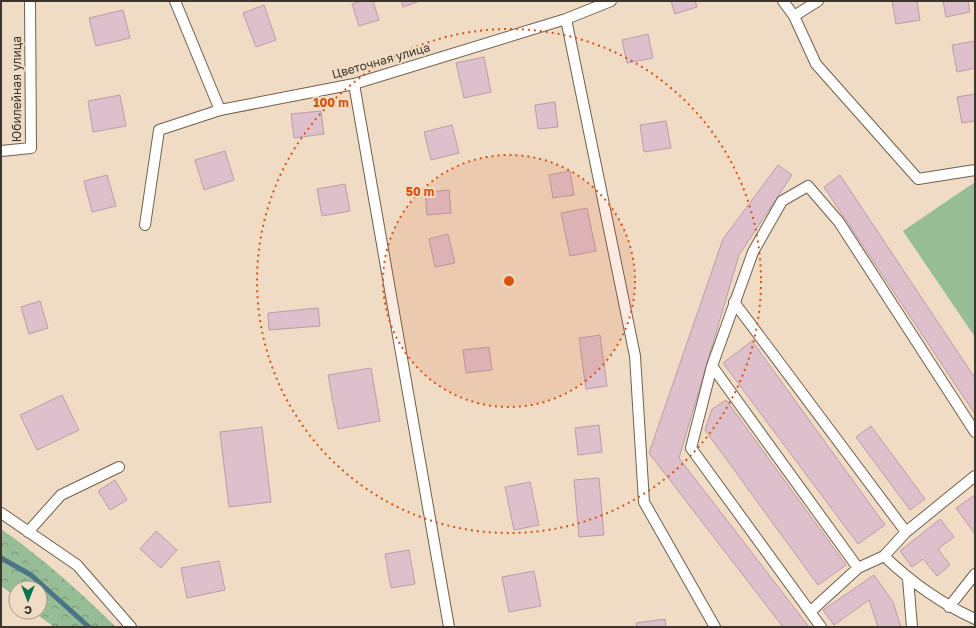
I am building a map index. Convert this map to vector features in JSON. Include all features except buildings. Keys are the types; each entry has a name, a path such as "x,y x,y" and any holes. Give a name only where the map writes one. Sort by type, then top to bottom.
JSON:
{"lane":[{"name":"Юбилейная улица","path":"1,151 31,148 30,1"},
{"path":"175,1 220,110"},
{"name":"Цветочная улица","path":"145,225 159,130 220,110 354,84 566,19 611,1"},
{"path":"783,1 794,16 816,64 918,179 975,170"},
{"path":"794,16 818,1"},
{"path":"566,19 635,356 644,502 715,627"},
{"path":"354,84 449,627"},
{"path":"821,627 811,611 691,448 712,366 734,302 753,252 782,200 808,186 838,222 975,432"},
{"path":"734,302 906,532"},
{"path":"712,366 858,568"},
{"path":"28,532 61,495 119,467"},
{"path":"811,611 858,568 884,556 906,532 975,476"},
{"path":"1,513 77,565 131,627"},
{"path":"884,556 908,579 949,607 975,619"},
{"path":"949,607 975,574"},
{"path":"908,579 912,627"}],"green space":[{"path":"975,182 975,337 903,231"},
{"path":"1,529 61,576 116,627 54,627 45,620 48,620 48,580 8,580 8,591 1,586"}],"waterway":[{"path":"1,558 31,575 89,627"}]}
